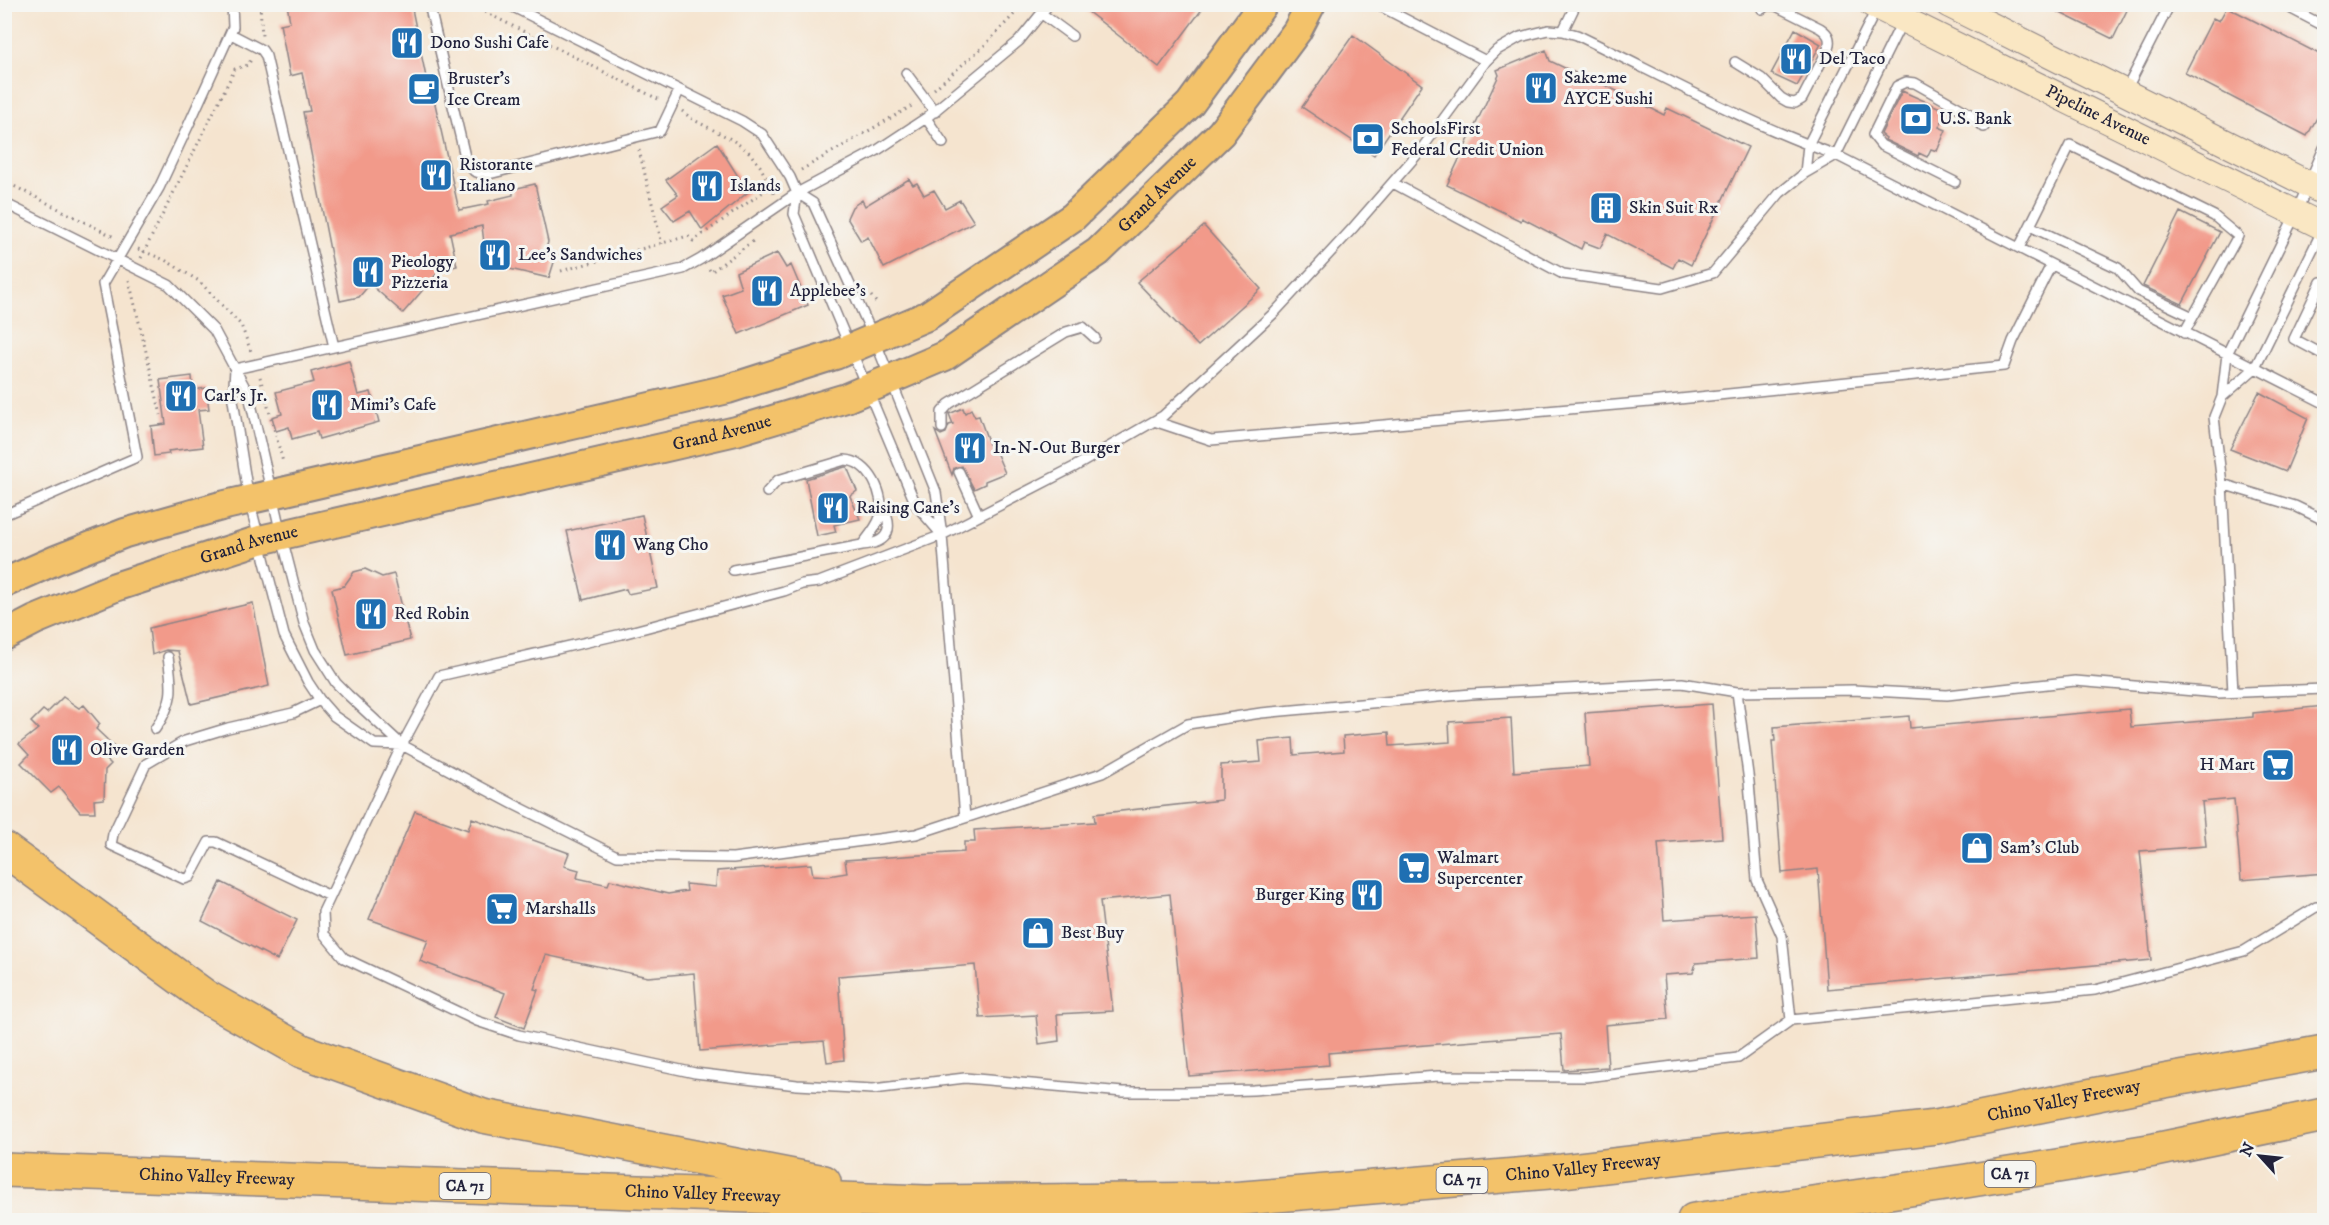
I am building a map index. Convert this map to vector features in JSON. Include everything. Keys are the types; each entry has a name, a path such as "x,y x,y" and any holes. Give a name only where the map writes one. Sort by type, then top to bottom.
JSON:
{"highway":[{"path":"4,849 206,997 302,1051 483,1116 926,1202"},
{"name":"Chino Valley Freeway","path":"4,1170 926,1202 1231,1199 1562,1171 1936,1127 2142,1085 2325,1052"},
{"name":"CA 71","path":"1694,1221 1966,1181 2155,1150 2325,1115"}],"main road":[{"path":"4,583 124,533 261,497 728,389 795,369 927,316 1073,217 1190,104 1263,4"},
{"name":"Grand Avenue","path":"4,636 35,620 115,586 270,537 736,431 846,398 945,356 1098,252 1221,133 1297,31 1311,4"},
{"name":"Pipeline Avenue","path":"1948,4 2316,188"},
{"name":"Pipeline Avenue","path":"1877,5 1903,12 2109,121 2324,227"},
{"path":"2109,121 2124,92"}],"lane":[{"path":"4,515 137,457 103,284 159,188 231,34 234,27 232,4"},
{"path":"429,4 466,161 474,171 485,175 660,131 679,91"},
{"path":"507,4 742,121 762,134 790,177 797,193 794,214 841,322 862,343 878,384 936,492 942,535 965,818"},
{"path":"235,369 683,268 701,259 797,193 876,151 935,112 1019,41 1049,4"},
{"path":"1376,4 1486,61"},
{"path":"1563,31 1576,4"},
{"path":"2124,92 2170,4"},
{"path":"2282,4 2325,26"},
{"path":"1735,62 1761,78 1781,98 1795,103 1802,99 1828,49 1830,40 1827,32 1776,6 1767,5 1762,9"},
{"path":"1805,173 1808,145 1877,5"},
{"path":"1393,183 1563,274 1662,288 1713,273 1780,193 1805,173 1836,155 1903,12"},
{"path":"1042,14 1072,36"},
{"path":"2325,403 1836,155 1808,145 1577,35 1548,30 1521,37 1497,50 1486,61 1420,151 1393,183 1277,310 1163,416 1074,467 942,535 819,582 802,584 784,591 622,634 439,676 402,745 323,912 324,934 344,958 477,1021 519,1035 695,1073 797,1085 873,1089 965,1078 1123,1092 1187,1092 1253,1090 1438,1076 1586,1077 1738,1058 1791,1020 2095,990 2244,951 2316,907 2325,906"},
{"path":"231,34 257,48 266,56 334,347"},
{"path":"906,73 935,112"},
{"path":"1955,182 1881,145 1873,135 1897,86 1906,82 1916,83 1970,114 1984,127"},
{"path":"926,118 944,143"},
{"path":"2019,248 2070,146 2214,216 2238,236 2184,333"},
{"path":"2234,692 2222,484 2214,417 2222,397 2227,354 2296,213 2316,188 2325,148"},
{"path":"797,193 813,203 878,384 916,505 942,535"},
{"path":"4,203 169,285 214,330 249,395 261,497 270,537 315,650 336,683 402,745 513,804 617,855 733,858 916,834 1102,773 1188,724 1262,712 1471,694 1682,683 1737,692 1853,690 1947,695 2075,681 2234,692 2325,689"},
{"path":"2030,226 2118,268 2138,291 2193,317"},
{"path":"2222,397 2255,368 2324,227"},
{"path":"1154,421 1211,440 1650,402 2004,366 2013,341 2051,265"},
{"path":"2325,284 2321,282 2294,339 2325,355"},
{"path":"942,428 942,412 948,404 1066,332 1083,327 1095,338"},
{"path":"235,369 233,400 270,537 284,635 308,682 334,716 374,744 402,745"},
{"path":"733,570 875,544 885,538 889,528 889,517 882,505 877,488 864,466 855,460 845,460 778,480 767,492"},
{"path":"959,472 979,516"},
{"path":"2222,484 2295,506 2325,520"},
{"path":"862,545 879,520 882,505"},
{"path":"155,729 171,700 172,687 168,657"},
{"path":"1737,692 1749,782 1757,880 1782,936 1791,1020"},
{"path":"320,700 293,714 228,728 185,741 146,764 113,834 111,845 184,879 190,877 210,842 216,842 330,896"}],"path":[{"path":"161,416 128,280 235,69 248,65 257,48 262,37 260,4"},
{"path":"469,4 672,106 748,151 760,166 778,206"},
{"path":"561,271 688,236 693,241 763,192 925,97 983,47 1024,4"},
{"path":"639,150 662,245"},
{"path":"4,181 144,252"}],"building":[{"path":"287,4 411,4 428,87 431,86 459,210 489,204 488,201 513,195 513,189 535,184 548,242 545,252 556,256 549,278 501,267 487,269 482,226 450,233 457,266 440,270 403,313 370,284 359,297 340,301 303,112 310,111 302,73 290,76 280,24 290,22"},
{"path":"1078,4 1206,4 1159,67"},
{"path":"2042,4 2130,4 2113,39"},
{"path":"2227,7 2325,57 2325,103 2307,136 2185,73 2213,18 2219,21"},
{"name":"Del Taco","path":"1795,29 1821,44 1797,86 1771,74"},
{"path":"1353,35 1422,85 1374,155 1302,107"},
{"path":"1546,50 1550,61 1592,81 1593,79 1664,115 1667,108 1748,147 1691,265 1678,258 1673,268 1607,234 1600,248 1584,242 1581,249 1522,218 1521,221 1447,185 1499,75 1497,70"},
{"name":"U.S. Bank","path":"1902,91 1947,111 1939,127 1946,130 1937,151 1931,149 1927,157 1919,153 1918,156 1885,140 1886,138 1881,134"},
{"name":"Islands","path":"717,143 748,192 702,230 690,211 674,221 662,206 678,195 666,180"},
{"path":"909,179 913,185 917,183 924,195 934,190 945,208 960,200 974,222 884,268 868,237 861,241 847,218 852,207 862,200 865,206"},
{"path":"2180,212 2220,232 2182,304 2143,286"},
{"path":"1204,226 1261,289 1198,346 1137,282"},
{"name":"Applebee's","path":"777,253 786,268 791,265 808,305 739,334 722,295 741,288 736,272"},
{"name":"Mimi's Cafe","path":"349,361 358,395 371,392 379,422 319,439 317,432 292,439 289,427 276,431 272,417 282,414 276,392 314,382 311,372"},
{"path":"192,376 193,390 206,388 209,409 198,410 203,447 168,451 169,454 154,456 151,426 166,424 160,380"},
{"path":"2259,392 2308,418 2286,471 2230,449"},
{"name":"In-N-Out Burger","path":"963,408 965,413 971,409 975,417 979,416 989,444 992,443 1005,473 985,481 985,484 974,489 962,466 954,468 952,475 935,431 941,435 946,433 949,425 953,424 949,414"},
{"name":"Raising Cane's","path":"845,467 857,491 850,496 860,519 834,525 836,532 817,536 806,479"},
{"name":"Wang Cho","path":"642,515 658,588 628,594 626,589 583,600 567,531"},
{"name":"Red Robin","path":"365,569 382,577 394,574 410,640 347,655 332,589 344,586 354,572"},
{"path":"253,603 269,686 191,704 178,651 166,650 152,655 149,628"},
{"name":"Olive Garden","path":"63,697 79,708 84,705 100,724 96,729 114,746 104,757 111,764 105,770 104,799 94,800 95,812 80,812 59,787 51,793 21,763 29,755 19,744 38,729 31,722 43,710 47,713"},
{"path":"1712,704 1722,838 1658,843 1664,920 1756,914 1759,958 1696,963 1693,973 1664,975 1668,1019 1605,1025 1608,1067 1564,1070 1561,1034 1328,1053 1329,1065 1189,1076 1170,894 1100,901 1113,1011 1057,1014 1059,1041 1039,1044 1036,1015 980,1018 975,965 838,976 844,1060 827,1062 824,1041 700,1051 694,973 648,977 546,955 534,989 538,990 524,1028 496,1017 505,993 420,961 428,940 369,919 415,811 468,830 472,818 569,853 564,866 579,870 577,878 608,885 610,880 668,894 687,891 686,884 716,887 717,871 811,864 813,875 828,876 847,873 845,860 964,852 964,842 975,842 974,830 1095,822 1094,814 1221,800 1221,765 1261,762 1259,741 1293,738 1294,755 1344,751 1343,736 1389,732 1390,746 1450,742 1449,722 1511,718 1514,772 1589,766 1585,713"},
{"name":"Sam's Club","path":"2325,706 2325,873 2241,880 2234,799 2202,802 2206,846 2140,851 2151,960 1827,989 1818,869 1782,873 1772,741 1775,741 1774,727 1909,716 1910,728 2129,709 2131,727 2253,717 2253,713"},
{"path":"221,882 297,920 277,960 202,921"}],"place":[{"name":"Dono Sushi Cafe","path":"407,43"},
{"name":"Del Taco","path":"1796,59"},
{"name":"Sake2me AYCE Sushi","path":"1541,88"},
{"name":"Bruster's Ice Cream","path":"424,89"},
{"name":"U.S. Bank","path":"1916,119"},
{"name":"SchoolsFirst Federal Credit Union","path":"1368,139"},
{"name":"Ristorante Italiano","path":"436,175"},
{"name":"Islands","path":"707,186"},
{"name":"Skin Suit Rx","path":"1606,208"},
{"name":"Lee's Sandwiches","path":"495,255"},
{"name":"Pieology Pizzeria","path":"368,272"},
{"name":"Applebee's","path":"767,291"},
{"name":"Carl's Jr.","path":"181,396"},
{"name":"Mimi's Cafe","path":"327,405"},
{"name":"In-N-Out Burger","path":"970,448"},
{"name":"Raising Cane's","path":"833,508"},
{"name":"Wang Cho","path":"610,545"},
{"name":"Red Robin","path":"371,614"},
{"name":"Olive Garden","path":"67,750"},
{"name":"H Mart","path":"2278,765"},
{"name":"Sam's Club","path":"1977,848"},
{"name":"Walmart Supercenter","path":"1414,868"},
{"name":"Burger King","path":"1367,895"},
{"name":"Marshalls","path":"502,909"},
{"name":"Best Buy","path":"1038,933"}]}
